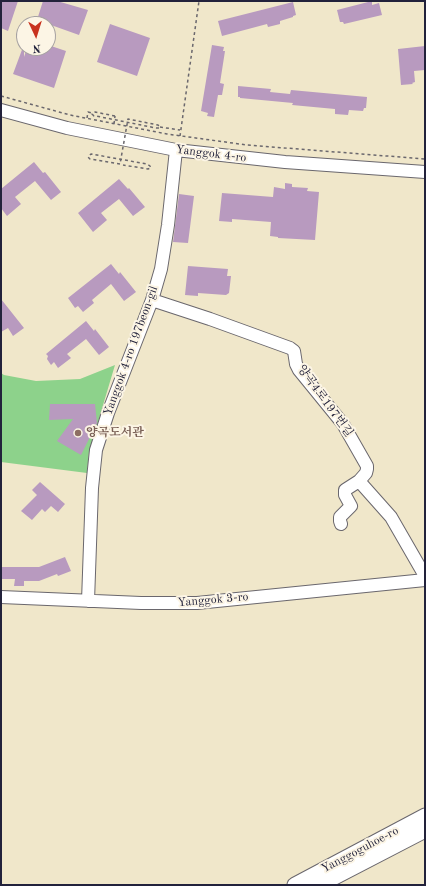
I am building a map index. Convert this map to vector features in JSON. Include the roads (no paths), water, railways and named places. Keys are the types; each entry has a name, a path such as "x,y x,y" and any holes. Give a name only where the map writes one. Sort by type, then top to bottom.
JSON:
{"main road":[{"name":"Yanggoguhoe-ro","path":"295,885 425,816"},
{"name":"Yanggoguhoe-ro","path":"319,885 425,830"}],"street":[{"name":"Yanggok 4-ro","path":"1,110 67,128 176,150 285,162 425,172"},
{"name":"Yanggok 4-ro 197beon-gil","path":"88,601 92,488 96,450 108,414 152,300 165,251 176,150"},
{"name":"양곡4로197번길","path":"152,300 210,319 290,348 294,351 296,364 299,370 343,424 363,458 367,470 359,481"},
{"path":"341,524 339,518 351,506 345,490 359,481 391,517 425,576"},
{"name":"Yanggok 3-ro","path":"1,597 141,603 197,603 425,580"}],"place":[{"name":"양곡도서관","path":"78,433"}]}
